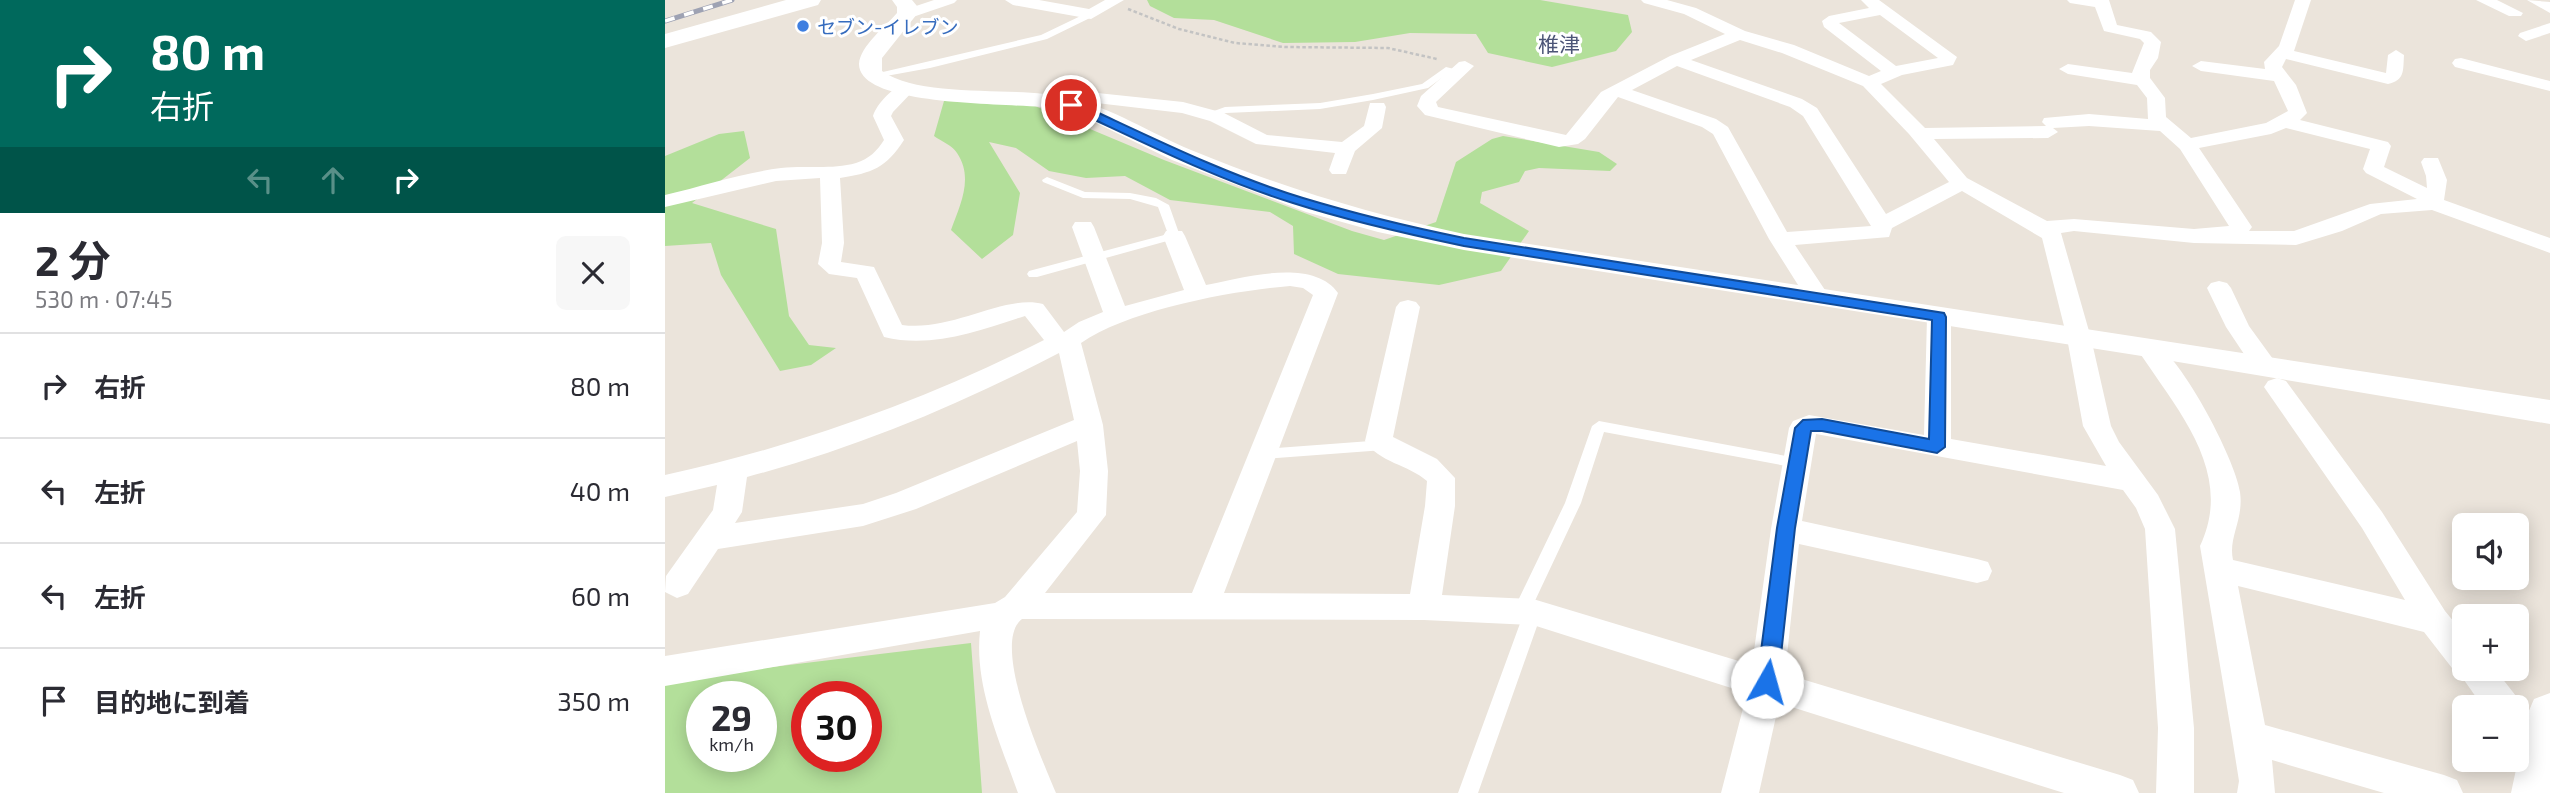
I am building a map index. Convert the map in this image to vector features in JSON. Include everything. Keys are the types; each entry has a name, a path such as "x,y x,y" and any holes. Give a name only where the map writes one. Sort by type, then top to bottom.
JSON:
{"main road":[{"path":"665,41 810,0"}],"street":[{"path":"949,0 905,7 872,55 870,63 879,80 939,94 1048,100 1088,97 1183,108 1208,115 1263,141 1346,148"},
{"path":"1013,0 1103,7"},
{"path":"1650,0 1690,11 1739,34 1789,49 1869,82 1963,185 2052,235 2079,338 2097,426 2107,447 2148,503 2160,529 2176,728 2175,793"},
{"path":"2075,0 2101,1 2110,28 2145,35 2153,42 2149,58 2141,70 2142,80 2156,98 2154,113 2164,126 2187,145 2241,227 2235,232 2214,236"},
{"path":"2187,145 2235,133 2271,128 2298,113 2287,85 2273,68 2273,62 2287,48 2303,0"},
{"path":"2484,0 2515,13"},
{"path":"2535,0 2550,8"},
{"path":"1869,82 1893,72 1947,61 1948,57 1876,5 1830,21 1830,24 1893,72"},
{"path":"2526,36 2549,29"},
{"path":"1457,68 1427,100 1426,106 1432,111 1559,141 1571,140 1578,135 1607,96 1676,60 1739,34"},
{"path":"2282,53 2388,79 2394,77 2396,55"},
{"path":"1676,60 1796,103 1809,111 1882,225 1881,232 1780,239"},
{"path":"2461,63 2550,86"},
{"path":"2201,66 2279,76"},
{"path":"2068,69 2142,80"},
{"path":"665,201 780,174 830,174 855,169 883,155 894,140 881,116 907,88"},
{"path":"1618,90 1709,123 1721,131 1780,239 1817,296"},
{"path":"1048,100 1071,105 1177,153 1296,200 1399,229 1464,242 1939,317 2148,347 2271,376 2550,412"},
{"path":"1339,170 1346,148 1373,128 1377,107"},
{"path":"1919,134 2050,127 2089,120 2164,126"},
{"path":"2286,121 2381,146 2374,169 2434,201 2550,246"},
{"path":"2431,162 2438,175 2434,201"},
{"path":"830,174 833,243 829,264 837,268 866,272 893,331 906,334 935,332 1024,308 1035,309 1063,342 1089,425 1094,471 1091,515 1009,611 994,640 999,685 1037,793"},
{"path":"1882,225 1952,187 1963,185"},
{"path":"2043,228 2100,226 2194,236 2295,238 2334,226 2377,208 2434,201"},
{"path":"1083,227 1117,317"},
{"path":"1174,236 1198,295"},
{"path":"665,486 734,471 880,426 1000,374 1090,326 1117,317 1198,295 1270,282 1307,281 1325,293 1203,606"},
{"path":"2219,288 2238,327 2372,520 2434,621 2452,643"},
{"path":"1408,307 1379,441 1432,466 1441,478 1440,506 1424,607"},
{"path":"1937,447 1939,317"},
{"path":"2148,347 2197,418 2225,476 2226,517 2215,546 2250,737 2257,781 2256,793"},
{"path":"1740,793 1767,682 1786,528 1803,428 1809,424 1856,430 2132,481"},
{"path":"709,538 863,515 906,501 1089,425"},
{"path":"677,585 727,512 734,471"},
{"path":"1786,528 1977,571"},
{"path":"2219,569 2434,621"},
{"path":"665,671 1009,611 1203,606 1424,607 1527,612 1767,682 2120,793"},
{"path":"2483,681 2494,695"},
{"path":"2250,737 2444,793"}],"lane":[{"path":"875,75 930,65 1044,37 1103,7"},
{"path":"1208,115 1225,110 1320,106 1373,97 1425,86 1457,68"},
{"path":"1033,274 1174,236 1163,205 1152,200 1083,195 1047,180"},
{"path":"1468,793 1527,612 1573,503 1599,426 1797,463"},
{"path":"1262,454 1384,445"}],"path":[{"path":"1103,7 1140,11 1161,23 1235,43 1271,48 1418,51"}],"green space":[{"path":"1147,0 1540,0 1628,15 1632,32 1616,51 1552,67 1488,53 1476,34 1410,33 1355,42 1283,43 1214,20 1174,18 1150,6"},
{"path":"944,101 1028,103 1164,160 1352,231 1384,240 1436,222 1456,162 1492,139 1503,136 1599,152 1617,164 1610,171 1539,168 1525,171 1519,182 1482,192 1480,203 1529,231 1501,271 1439,285 1338,274 1294,254 1293,226 1270,212 1170,200 1125,176 1086,178 1049,171 1016,148 989,142 1020,193 1013,235 982,259 951,230 964,192 965,172 955,150 934,136"},
{"path":"744,131 750,158 692,203 776,229 789,316 809,345 836,348 811,365 780,371 721,275 711,243 665,246 665,156 719,134"},
{"path":"971,643 982,793 665,793 665,680"}],"railway":[{"path":"665,21 732,0"}],"place":[{"name":"セブン-イレブン","path":"803,26"}],"district":[{"name":"椎津","path":"1559,43"}],"route":[{"path":"1071,105 1177,153 1296,200 1399,229 1464,242 1939,317 1937,447 1822,425 1809,424 1803,428 1786,528 1767,682"}]}
